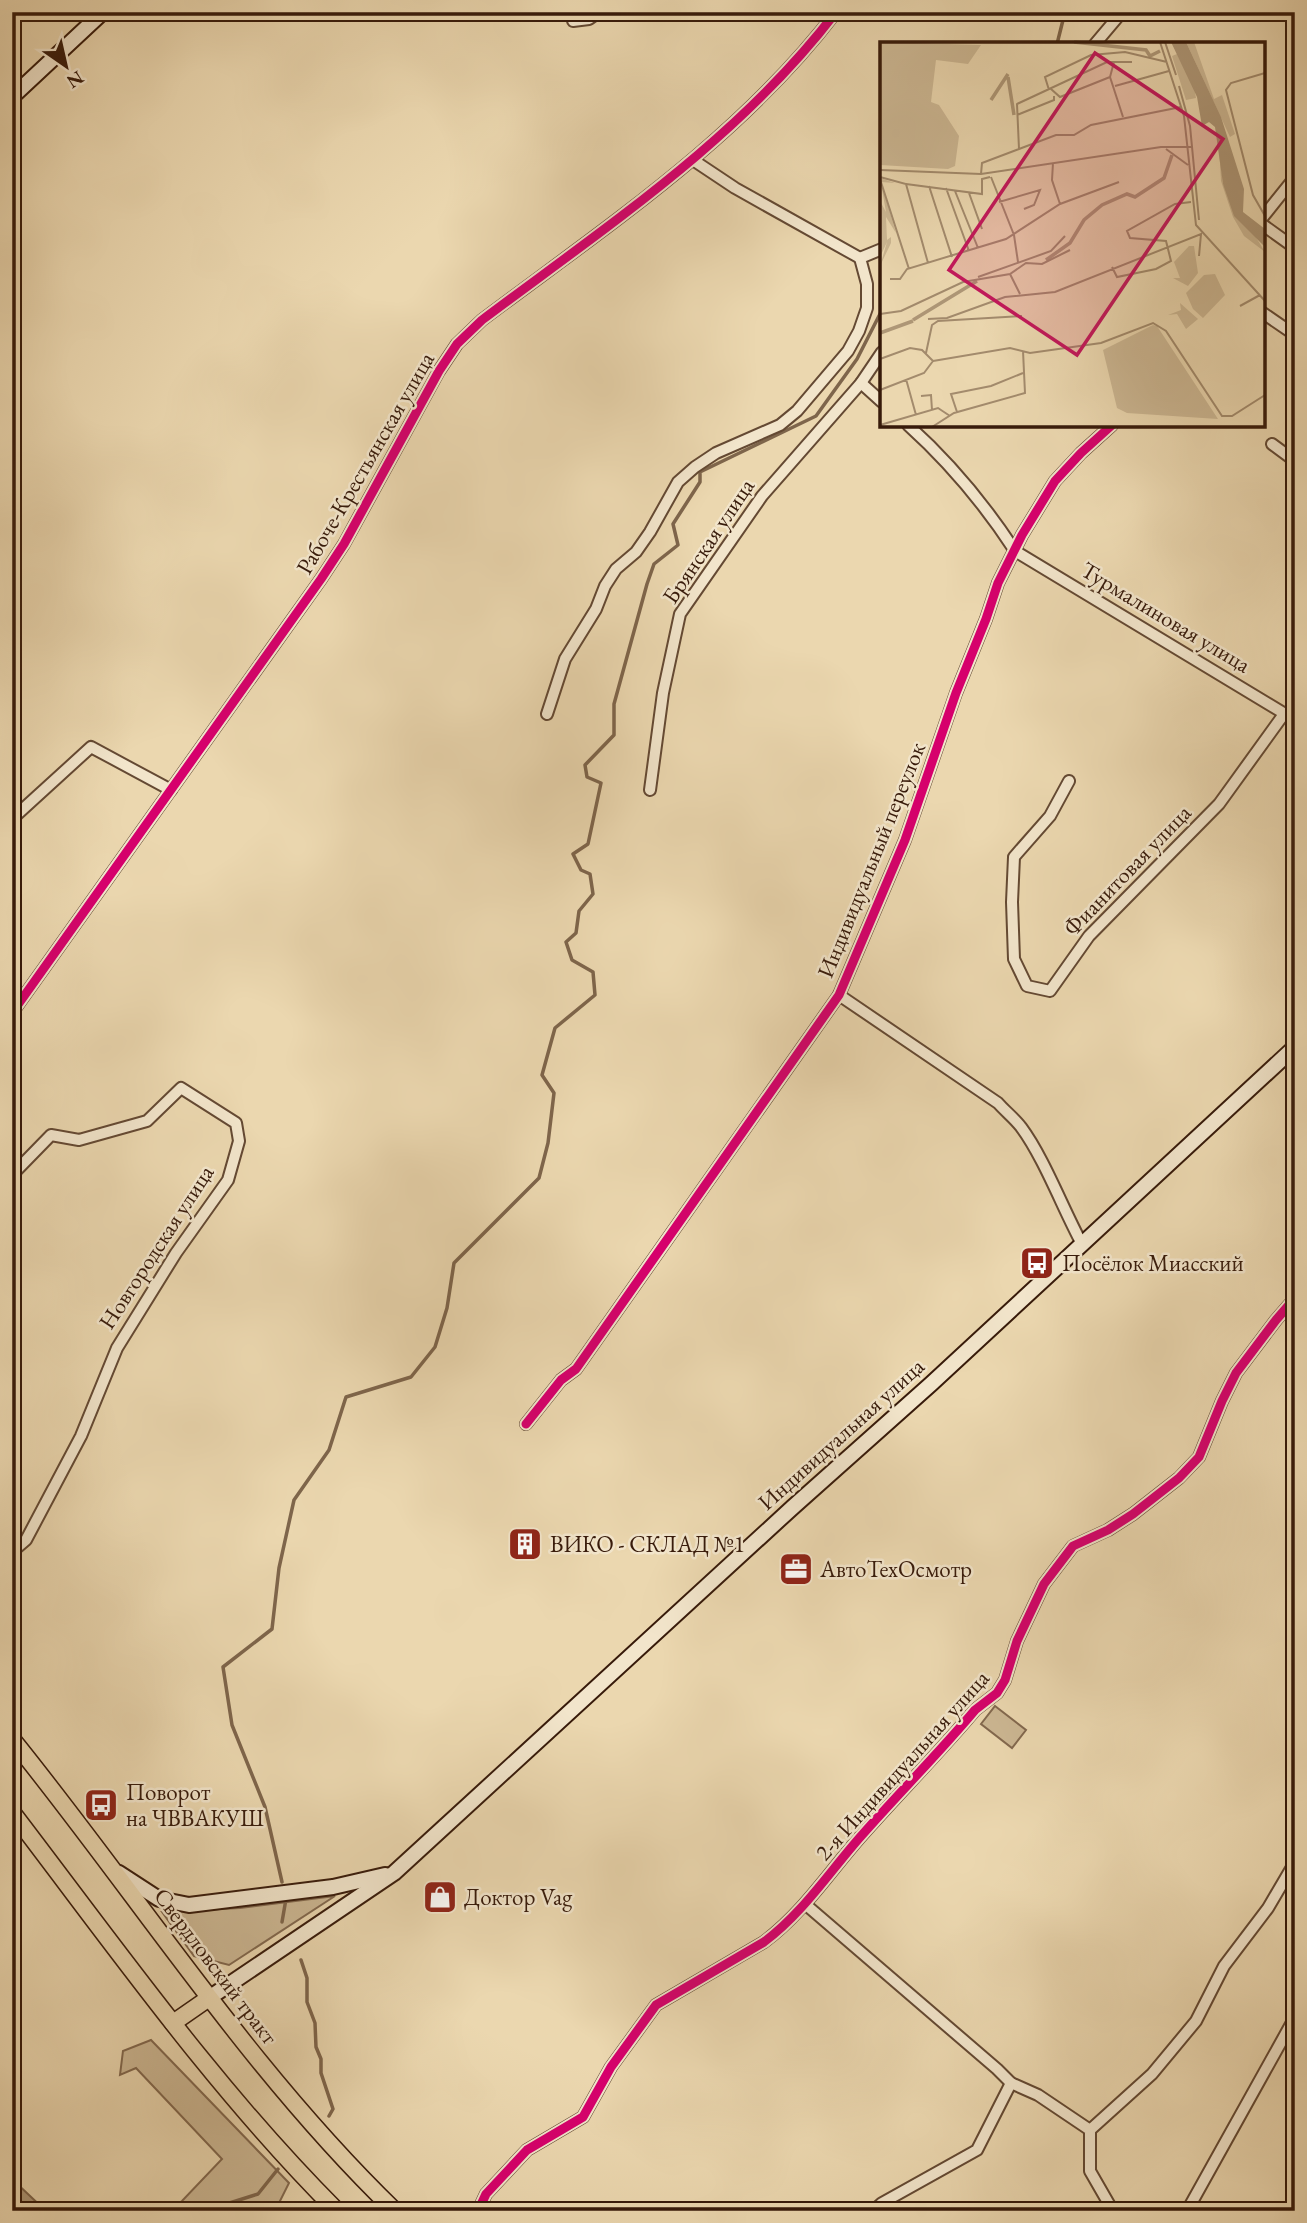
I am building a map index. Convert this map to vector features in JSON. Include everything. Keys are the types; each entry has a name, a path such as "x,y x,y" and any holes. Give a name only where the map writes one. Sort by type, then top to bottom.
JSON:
{"main road":[{"path":"12,97 103,12"},
{"name":"Индивидуальная улица","path":"209,1998 394,1873 1295,1047"},
{"name":"Свердловский тракт","path":"12,1739 113,1868 209,1998 322,2137 395,2211"},
{"path":"12,1812 230,2096 291,2165 337,2211"},
{"path":"113,1868 141,1890 159,1899 189,1905 333,1887 394,1873"},
{"path":"173,2023 209,1998"}],"street":[{"path":"573,21 589,19 599,12"},
{"name":"Рабоче-Крестьянская улица","path":"12,1013 344,544 439,371 457,344 482,320 694,160 789,71 836,12"},
{"path":"1097,42 1122,12"},
{"path":"694,160 734,188 860,258 880,250"},
{"path":"1265,215 1295,177"},
{"path":"1265,226 1295,248"},
{"name":"Брянская улица","path":"547,714 565,659 596,609 605,586 616,569 636,552 678,482 716,453 780,425 797,411 848,351 867,308 867,284 860,258"},
{"path":"1265,314 1295,335"},
{"name":"Брянская улица","path":"650,790 663,693 680,614 762,496 860,383 880,355"},
{"path":"860,383 880,400"},
{"path":"910,427 929,444 991,514 1015,551"},
{"name":"Индивидуальный переулок","path":"526,1424 561,1380 576,1369 839,995 905,840 998,583 1055,481 1110,427"},
{"path":"1272,444 1295,461"},
{"name":"Турмалиновая улица","path":"1015,551 1295,720"},
{"name":"Фианитовая улица","path":"1069,780 1050,816 1014,857 1014,959 1027,986 1050,992 1088,936 1219,804 1284,714"},
{"path":"12,819 91,747 172,790"},
{"name":"Индивидуальный переулок","path":"839,995 998,1103 1011,1116 1035,1150 1082,1244"},
{"name":"Новгородская улица","path":"12,1175 51,1135 79,1140 147,1122 181,1088 236,1123 239,1140 228,1180 176,1253 117,1348 81,1436 26,1540 12,1552"},
{"name":"2-я Индивидуальная улица","path":"478,2211 486,2194 527,2150 583,2117 611,2067 656,2005 780,1930 975,1710 997,1693 1005,1680 1017,1641 1044,1584 1073,1546 1108,1530 1133,1514 1180,1478 1199,1457 1236,1373 1295,1298"},
{"path":"1113,2211 1090,2171 1090,2130 1152,2074 1196,2021 1224,1966 1268,1908 1295,1862"},
{"path":"805,1903 1011,2082 1038,2095 1090,2130"},
{"path":"1187,2211 1295,2017"},
{"path":"873,2211 977,2150 1011,2082"}],"shaded area":[{"path":"995,1706 1026,1730 1012,1748 981,1724"},
{"path":"335,1896 229,1965 194,1956 162,1912 240,1908"},
{"path":"151,2040 289,2183 275,2211 169,2211 222,2159 136,2068 120,2075 123,2051"},
{"path":"12,2179 46,2211 12,2211"}],"waterway":[{"path":"1058,42 1065,12"},
{"path":"282,1882 265,1807 232,1725 223,1667 272,1629 279,1568 294,1500 329,1450 346,1397 411,1377 435,1347 447,1308 454,1263 539,1178 548,1143 554,1093 542,1075 555,1028 595,995 593,972 572,960 566,942 576,933 579,911 593,894 590,874 581,870 573,854 588,844 601,783 587,777 585,765 614,735 614,704 647,584 654,564 678,545 673,524 700,482 700,472 816,416 857,359 880,314"},
{"path":"282,1922 286,1899"},
{"path":"301,1960 307,1978 307,2002 315,2023 321,2073 333,2109 329,2116"},
{"path":"219,2211 220,2206 258,2194 278,2169"}],"cycle path":[{"path":"12,1013 321,579 344,544 439,371 457,344 482,320 624,214 715,140 798,58 836,12"},
{"path":"526,1424 561,1380 576,1369 839,995 905,840 998,583 1022,535 1055,481 1110,427"},
{"path":"478,2211 486,2194 527,2150 583,2117 611,2067 656,2005 764,1942 778,1931 804,1905 862,1835 975,1710 997,1693 1005,1680 1017,1641 1044,1584 1073,1546 1108,1530 1133,1514 1179,1478 1199,1457 1236,1373 1295,1298"}],"place":[{"name":"Посёлок Миасский","path":"1037,1263"},
{"name":"ВИКО - СКЛАД №1","path":"525,1544"},
{"name":"АвтоТехОсмотр","path":"796,1569"},
{"name":"Поворот на ЧВВАКУШ","path":"101,1805"},
{"name":"Доктор Vag","path":"440,1897"}]}
